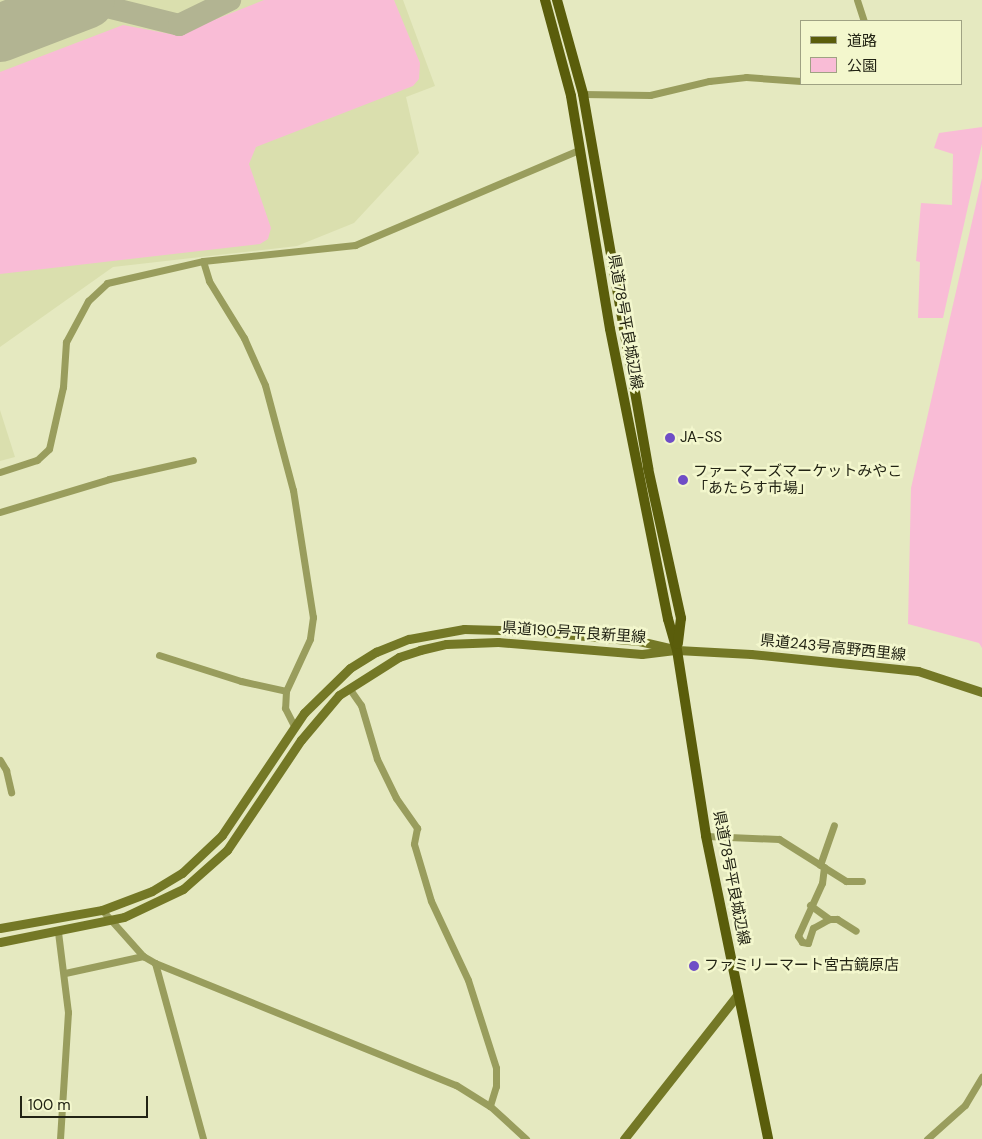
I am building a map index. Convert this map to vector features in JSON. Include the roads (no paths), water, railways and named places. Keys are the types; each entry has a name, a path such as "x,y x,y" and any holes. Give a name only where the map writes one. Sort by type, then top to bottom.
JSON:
{"main road":[{"name":"県道78号平良城辺線","path":"545,0 572,96 579,150 612,339 668,619 677,650 706,836 768,1139"},
{"name":"県道78号平良城辺線","path":"557,0 583,94 648,468 680,618 677,650"},
{"name":"県道190号平良新里線","path":"0,928 102,910 152,891 182,873 203,854 235,818 294,726 350,668 384,649 436,632 464,629 531,631 639,641 677,650"},
{"name":"県道190号平良新里線","path":"0,942 58,932 110,920 154,905 182,889 227,850 312,724 349,688 399,657 446,644 498,642 642,654 677,650"},
{"name":"県道243号高野西里線","path":"677,650 918,671 982,692"},
{"path":"624,1139 738,994"}],"street":[{"path":"857,0 864,20"},
{"path":"583,94 650,95 709,81 746,77 800,81"},
{"path":"0,472 37,460 49,449 63,387 66,342 88,300 108,283 203,261 355,245 579,150"},
{"path":"203,261 209,281 244,338 265,385 293,490 312,617 310,639 286,691 285,708 294,726"},
{"path":"0,512 109,479 194,460"},
{"path":"159,655 241,681 286,691"},
{"path":"349,688 360,705 377,758 396,798 417,828 414,844 431,901 468,980 496,1068 496,1086 490,1106"},
{"path":"0,760 6,770 11,792"},
{"path":"834,824 822,866 822,884 810,905 798,936 802,942 808,943 813,928 829,919 837,919 856,931"},
{"path":"706,836 778,839 846,881 862,881"},
{"path":"810,905 829,919"},
{"path":"102,910 143,956 155,963 456,1085 490,1106 526,1139"},
{"path":"58,932 65,973 68,1012 60,1139"},
{"path":"65,973 143,956"},
{"path":"155,963 203,1139"},
{"path":"927,1139 965,1104 982,1077"}],"place":[{"name":"JA-SS","path":"670,438"},
{"name":"ファーマーズマーケットみやこ 「あたらす市場」","path":"683,480"},
{"name":"ファミリーマート宮古鏡原店","path":"694,966"}]}
